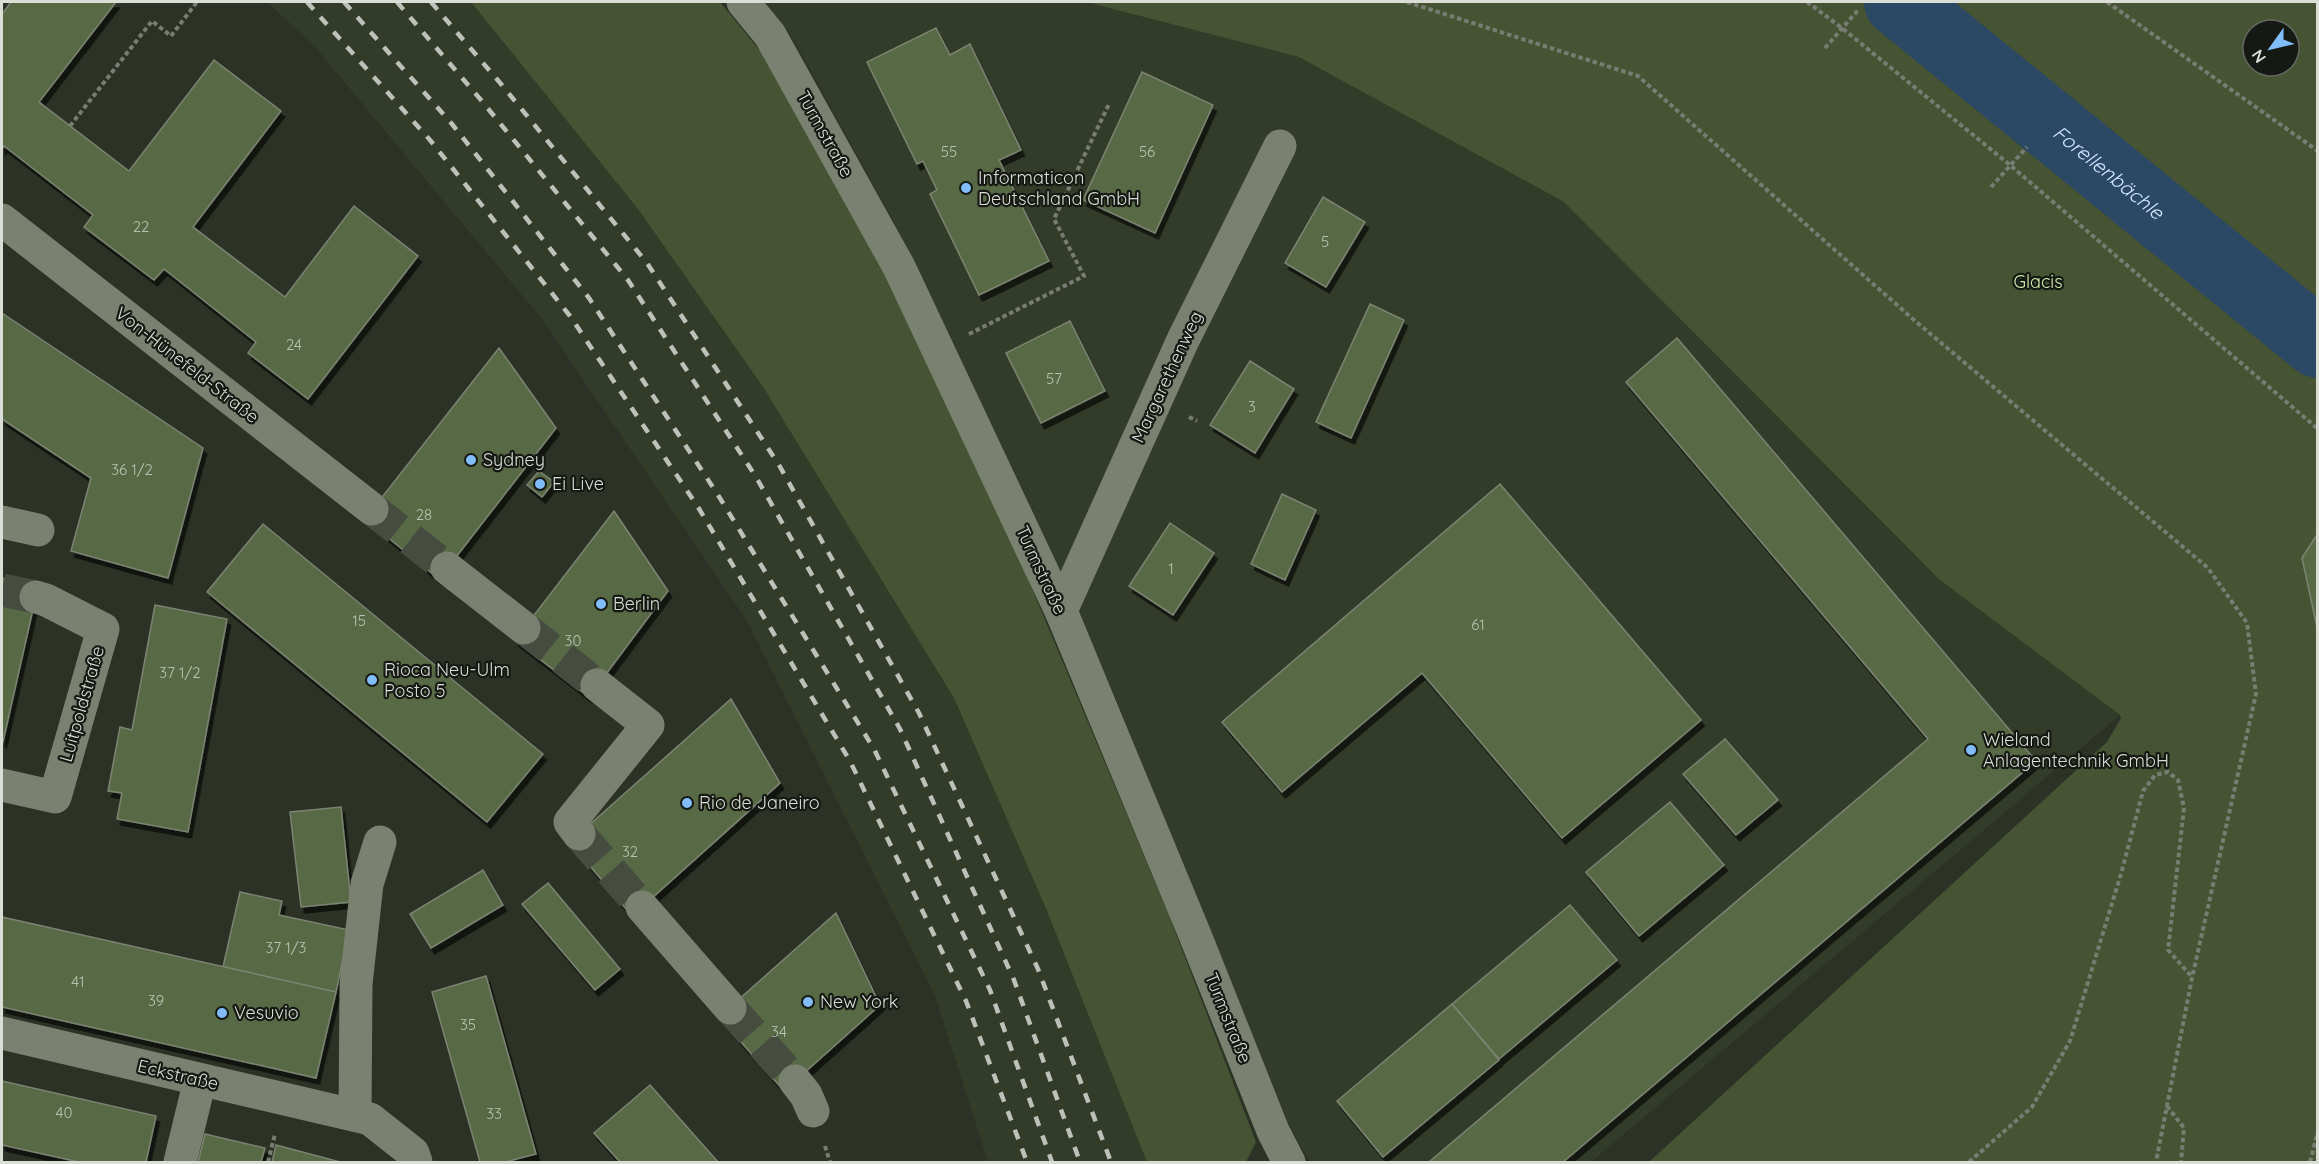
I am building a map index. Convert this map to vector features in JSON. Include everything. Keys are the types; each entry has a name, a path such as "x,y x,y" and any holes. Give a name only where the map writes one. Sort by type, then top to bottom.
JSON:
{"street":[{"name":"Turmstraße","path":"743,2 770,35 899,267 1061,611 1273,1131 1289,1162"},
{"name":"Margarethenweg","path":"1061,611 1183,340 1280,146"},
{"name":"Von-Hünefeld-Straße","path":"2,220 372,509"},
{"path":"2,522 38,530"},
{"path":"447,568 524,628"},
{"name":"Luitpoldstraße","path":"2,785 56,797 103,629 36,597"},
{"path":"579,834 570,822 648,725 597,686"},
{"path":"355,1114 356,984 367,884 380,842"},
{"path":"642,907 730,1008"},
{"name":"Eckstraße","path":"2,1033 355,1114 370,1119 413,1153 416,1162"},
{"path":"180,1162 200,1080"},
{"path":"795,1081 806,1095 813,1111"}],"path":[{"path":"70,126 152,21 171,36 197,2"},
{"path":"1407,2 1638,76 1914,320 2208,568 2247,623 2256,694 2192,978 2157,1162"},
{"path":"1807,2 2010,165 2318,429"},
{"path":"2107,2 2318,151"},
{"path":"1825,48 1858,9"},
{"path":"962,337 1084,276 1054,219 1109,104"},
{"path":"1991,187 2027,147"},
{"path":"1969,1162 2032,1107 2070,1041 2121,874 2143,791 2155,775 2168,772 2178,780 2184,808 2168,950 2192,978"},
{"path":"2166,1106 2184,1128 2181,1162"},
{"path":"2310,1162 2318,1131"}],"shaded area":[{"path":"267,2 471,2 638,209 763,387 954,698 1047,911 1147,1162 988,1162 935,996 747,621 541,318 315,47"},
{"path":"765,2 1086,2 1299,57 1564,202 1940,580 2120,715 1591,1162 1310,1162 1288,1123 1113,692 1009,466 892,218 794,40"}],"green space":[{"path":"471,2 720,2 766,58 878,253 1015,548 1168,913 1256,1142 1246,1162 1147,1162 1047,911 954,698 763,387 638,209"},
{"name":"Glacis","path":"1086,2 2317,2 2317,1162 1649,1162 2107,742 2121,718 1940,580 1564,202 1299,57"}],"building":[{"path":"11,2 116,2 39,102 129,171 214,60 281,111 193,227 285,297 354,206 418,256 308,399 248,353 256,342 164,269 154,280 84,227 93,215 4,146 2,149 2,14"},
{"path":"936,28 950,55 970,44 1021,150 999,160 1049,261 979,295 930,194 937,190 923,161 917,164 867,62"},
{"path":"1142,72 1213,105 1155,233 1083,200"},
{"path":"1323,197 1365,222 1326,287 1285,263"},
{"path":"1370,304 1404,320 1351,438 1316,422"},
{"path":"2,313 203,448 168,578 71,551 91,478 2,419"},
{"path":"1070,321 1105,391 1041,423 1006,353"},
{"name":"Wieland Anlagentechnik GmbH","path":"1677,338 2036,761 1563,1162 1429,1162 1928,739 1626,382"},
{"name":"Sydney","path":"499,348 556,428 439,579 365,519"},
{"path":"1250,361 1294,389 1255,453 1210,425"},
{"name":"Ei Live","path":"539,471 554,482 542,497 527,485"},
{"path":"1500,484 1701,720 1562,838 1422,673 1282,792 1222,722"},
{"path":"1282,494 1316,510 1285,580 1251,564"},
{"name":"Berlin","path":"614,511 668,591 589,697 515,640"},
{"path":"1170,523 1214,553 1173,615 1129,586"},
{"path":"263,524 543,754 487,822 207,592"},
{"path":"2318,533 2318,632 2302,558"},
{"path":"2,578 38,587 3,742 2,741"},
{"path":"155,605 227,619 188,832 117,819 122,793 108,791 120,727 132,730"},
{"name":"Rio de Janeiro","path":"731,699 780,783 632,916 570,842"},
{"path":"1725,739 1778,800 1736,835 1683,774"},
{"path":"1670,802 1724,865 1639,936 1586,872"},
{"path":"341,807 351,902 301,907 290,812"},
{"path":"483,870 503,905 431,948 410,914"},
{"path":"548,883 620,969 595,990 522,904"},
{"path":"240,892 282,901 279,915 349,930 336,992 223,967"},
{"path":"1570,905 1617,960 1499,1059 1452,1004"},
{"name":"New York","path":"836,913 880,1005 784,1091 719,1017"},
{"path":"2,917 336,992 316,1078 2,1007"},
{"path":"486,976 536,1154 505,1162 480,1162 432,992"},
{"path":"1452,1004 1499,1060 1383,1157 1337,1101"},
{"path":"2,1081 156,1116 146,1162 79,1162 2,1145"},
{"path":"650,1085 718,1162 620,1162 594,1133"},
{"path":"205,1134 265,1148 261,1162 198,1162"},
{"path":"276,1145 340,1162 272,1162"}],"waterway":[{"name":"Forellenbächle","path":"1899,2 2318,343"}],"tunnel":[{"path":"372,509 447,568"},
{"path":"2,590 36,597"},
{"path":"524,628 597,685"},
{"path":"579,834 642,907"},
{"path":"730,1008 795,1081"}],"railway":[{"path":"307,2 430,140 570,316 698,507 850,761 966,1001 1027,1162"},
{"path":"344,2 452,124 589,298 718,495 874,749 990,990 1052,1162"},
{"path":"397,2 481,100 628,280 756,477 900,729 1014,980 1080,1162"},
{"path":"431,2 647,263 779,465 919,713 1038,969 1111,1162"}],"place":[{"name":"Informaticon Deutschland GmbH","path":"966,188"},
{"name":"Sydney","path":"471,460"},
{"name":"Ei Live","path":"540,484"},
{"name":"Berlin","path":"601,604"},
{"name":"Rioca Neu-Ulm Posto 5","path":"372,680"},
{"name":"Wieland Anlagentechnik GmbH","path":"1971,750"},
{"name":"Rio de Janeiro","path":"687,803"},
{"name":"New York","path":"808,1002"},
{"name":"Vesuvio","path":"222,1013"}]}
